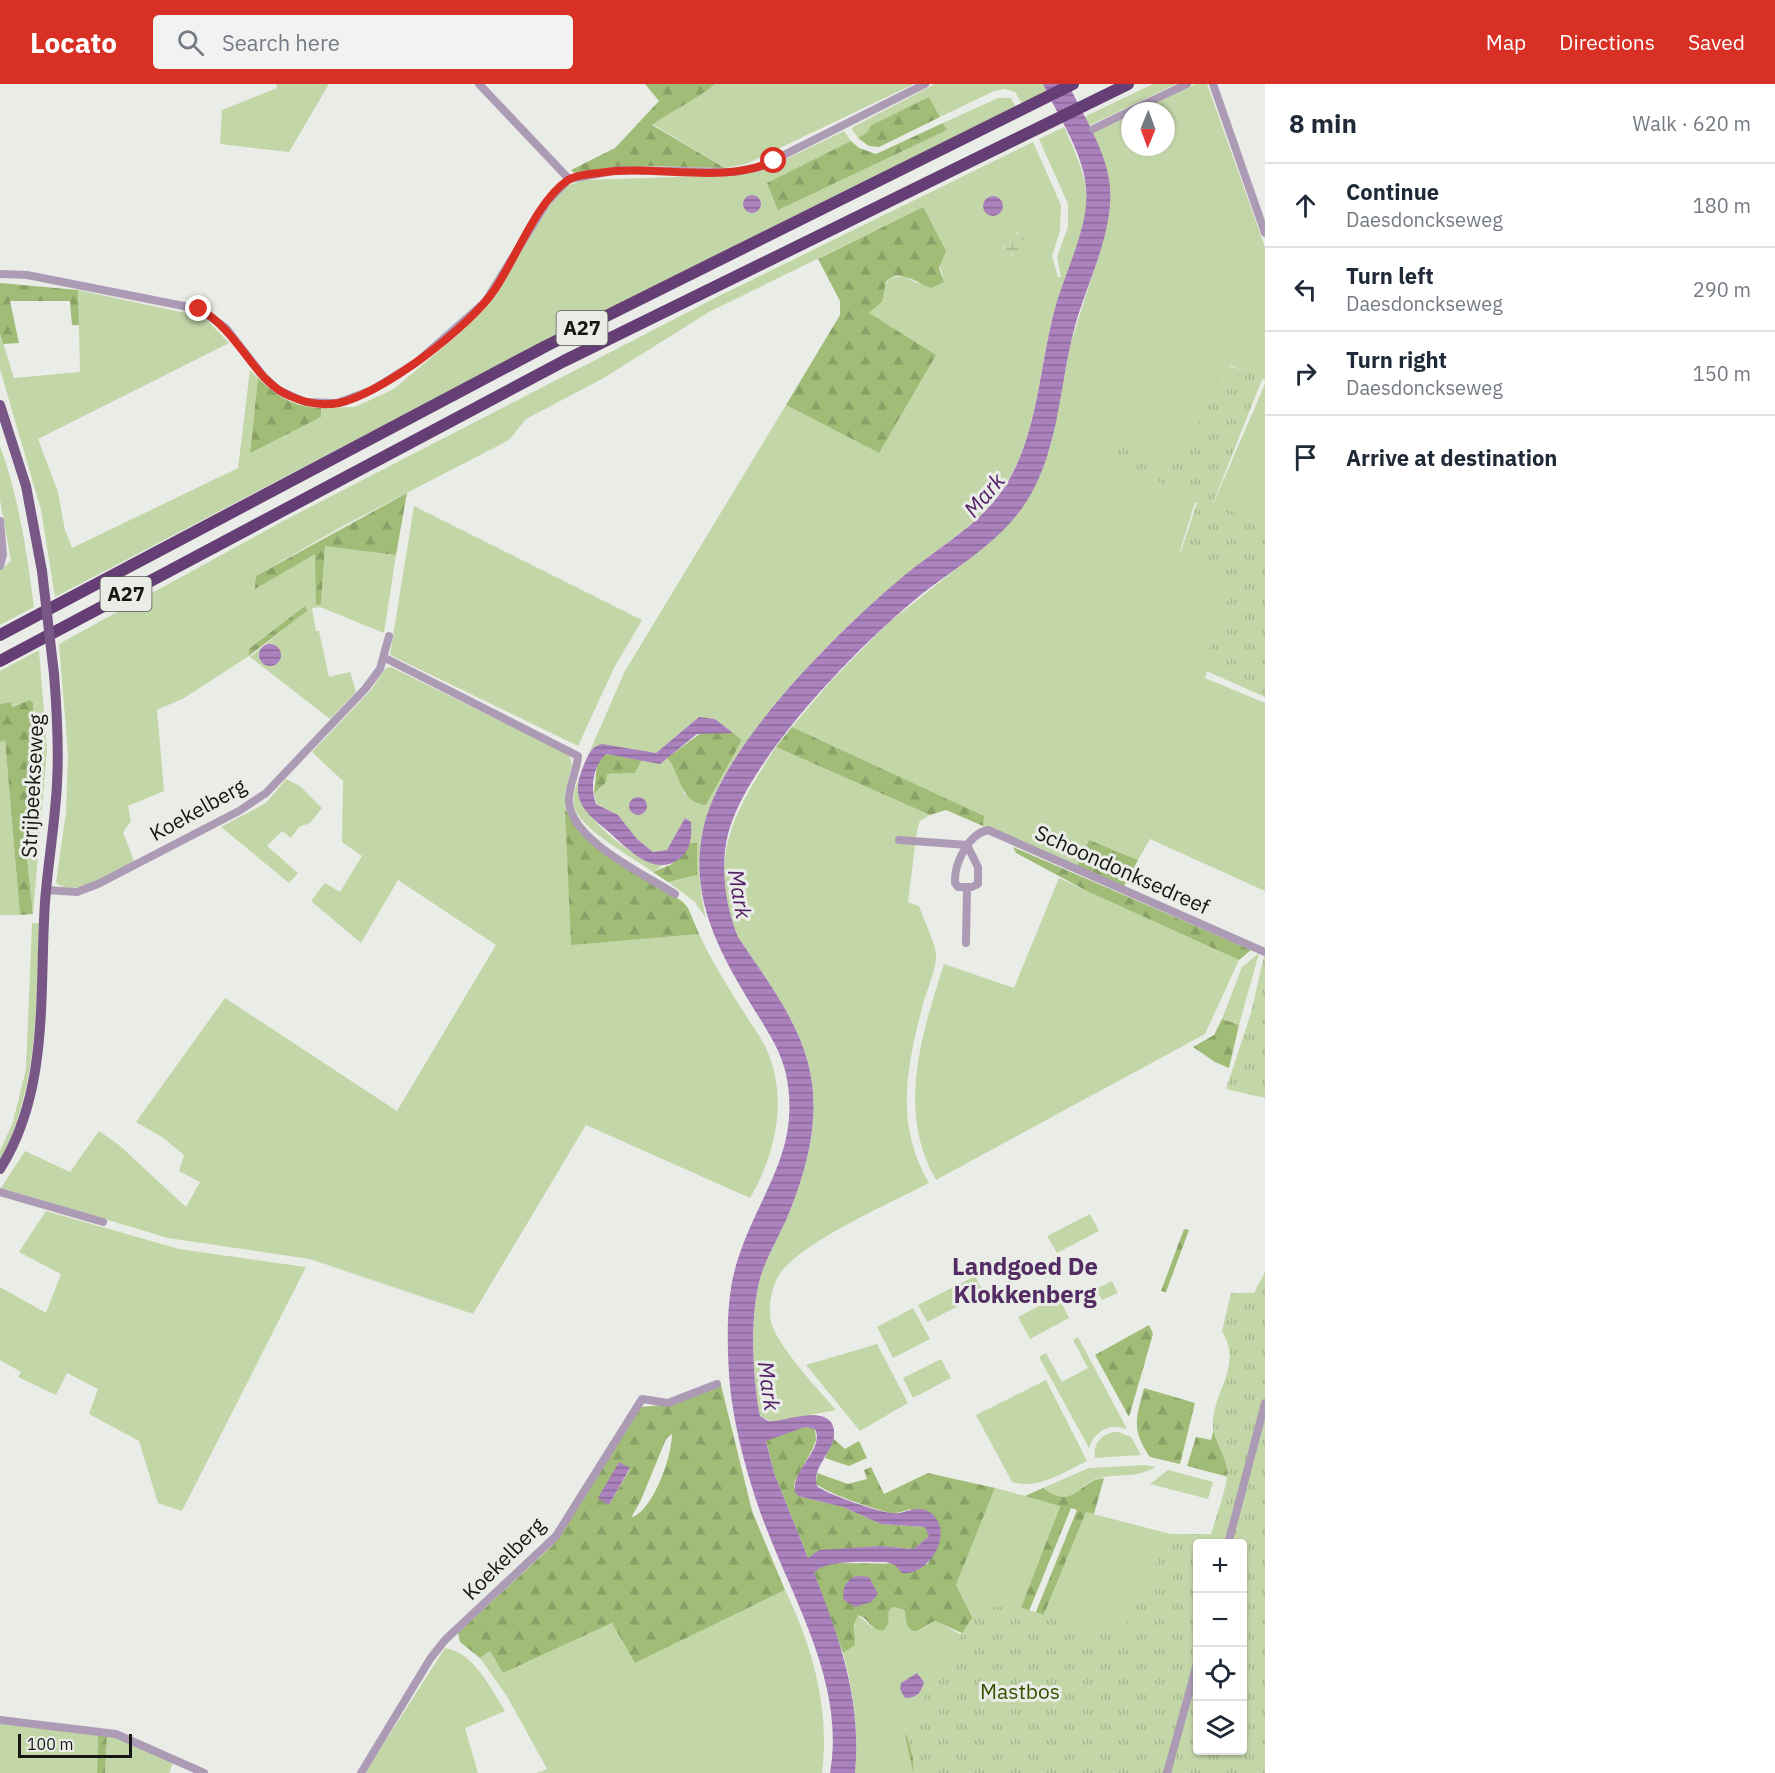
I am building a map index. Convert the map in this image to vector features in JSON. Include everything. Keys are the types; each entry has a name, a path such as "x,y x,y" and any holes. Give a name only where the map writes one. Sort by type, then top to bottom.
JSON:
{"highway":[{"name":"A27","path":"0,635 546,346 1073,84"},
{"name":"A27","path":"0,661 564,361 1128,84"}],"main road":[{"name":"Strijbeekseweg","path":"0,405 3,424 26,486 42,571 54,674 57,783 46,890 40,1023 31,1096 17,1137 0,1169"}],"street":[{"path":"479,84 569,179"},
{"path":"0,274 27,274 199,309 226,328 264,377 278,390 305,402 337,403 372,390 417,362 485,302 548,201 569,179 619,170 734,172 760,168 925,84"},
{"path":"1149,102 1187,84"},
{"path":"1213,84 1265,233"},
{"path":"1093,129 1121,115"},
{"path":"0,521 3,555 0,566"},
{"name":"Koekelberg","path":"46,890 77,892 98,884 266,793 366,689 385,658 389,636"},
{"path":"385,658 578,756 569,800 574,820 581,830 593,841 675,894"},
{"name":"Schoondonksedreef","path":"968,846 979,832 988,830 1265,952"},
{"path":"899,840 968,846"},
{"path":"968,846 978,867 979,878 975,886 956,886 954,880 957,866 968,846"},
{"path":"966,943 967,887"},
{"path":"0,1191 103,1222"},
{"name":"Koekelberg","path":"361,1773 430,1659 445,1640 556,1536 642,1399 668,1403 717,1384"},
{"path":"1229,1539 1265,1403"},
{"path":"1167,1773 1193,1674"},
{"path":"0,1720 116,1734 204,1773"}],"green space":[{"path":"276,84 329,84 289,152 220,144 222,110 277,88"},
{"path":"645,84 715,84 652,125 725,168 648,166 576,174 571,170 615,148 659,101"},
{"path":"715,84 914,84 746,164 725,168 652,124"},
{"path":"935,84 1043,84 1047,92 1022,104 1015,92 1005,89 994,91 940,117 929,97 858,138 851,128"},
{"path":"1153,84 1176,84 1138,102 1121,102 1121,110 1088,126 1084,117"},
{"path":"1196,84 1207,84 1265,247 1265,380 1230,365 1196,499 1180,551 1235,580 1205,678 1265,703 1265,891 1150,839 1138,860 1090,841 1077,866 983,826 983,816 792,727 831,681 886,625 996,537 1019,511 1034,487 1050,448 1071,342 1100,252 1108,175 1091,134 1121,120 1121,156 1175,156 1175,102 1158,102"},
{"path":"929,97 940,117 879,147 869,146 858,138 868,132 870,126"},
{"path":"998,98 1011,98 1016,107 520,354 55,597 41,510 0,369 0,333 14,378 80,372 78,290 204,317 229,343 38,439 58,492 65,530 72,548 238,468 250,370 258,378 250,452 320,417 321,408 355,407 394,389 459,334 490,301 558,193 566,186 584,180 737,175 768,168 844,131 851,141 768,183 871,164 946,130 943,123"},
{"path":"943,123 947,130 778,210 767,183 851,141 859,148 876,154"},
{"path":"1064,127 1081,169 1086,197 1082,228 1056,305 1036,403 1022,451 1012,474 987,508 867,608 809,665 754,731 731,765 713,798 703,830 700,874 706,918 694,901 668,882 696,875 697,843 690,843 691,822 685,818 667,850 653,852 637,839 618,815 597,804 594,794 600,789 607,774 635,773 642,760 660,764 667,758 679,777 684,794 706,805 742,740 715,719 699,717 656,753 595,746 589,753 625,671 786,405 879,453 869,313 882,302 884,287 890,278 904,276 917,283 943,277 923,207 709,312 602,379 526,419 509,440 341,527 256,576 316,553 316,604 321,603 325,545 396,555 384,633 320,607 312,608 329,677 350,672 356,692 330,719 250,657 306,611 249,649 249,656 184,698 157,710 164,791 128,806 131,821 123,832 134,861 107,877 85,886 74,888 56,883 66,812 68,754 59,644 287,519 719,296 1033,142 1061,205 1060,231 1052,256 1058,277 1061,277 1057,257 1068,227 1068,204 1039,139","holes":["1017,232 1024,240 1012,256 1002,247"]},
{"path":"923,207 946,251 939,268 944,282 931,288 902,276 891,278 886,282 882,302 869,313 936,355 879,453 786,405 840,315 840,301 818,259"},
{"path":"1014,233 1022,236 1025,244 1022,252 1014,255 1006,252 1003,244 1006,236"},
{"path":"0,283 78,290 79,325 72,325 70,301 10,301 19,343 3,344 0,333"},
{"path":"1223,364 1263,377 1213,503 1265,526 1265,697 1202,669 1235,581 1180,554 1197,503 1103,451 1111,438 1182,465"},
{"path":"258,378 286,400 302,406 321,408 321,417 250,453"},
{"path":"1265,384 1265,529 1213,504"},
{"path":"0,446 17,506 34,607 0,625 0,570 11,561 0,500"},
{"path":"407,493 396,555 325,546 321,604 316,605 315,554 255,589 256,576"},
{"path":"414,506 642,620 614,668 578,746 390,655"},
{"path":"305,606 307,611 249,656 249,649"},
{"path":"39,650 47,750 33,914 25,839 33,783 34,750 17,704 12,707 11,702 0,704 0,671"},
{"path":"391,667 569,755 572,764 565,793 571,944 699,934 720,974 766,1048 774,1071 777,1090 778,1108 772,1146 759,1182 750,1198 586,1125 473,1314 310,1259 168,1238 1,1188 25,1151 70,1172 99,1131 119,1145 186,1207 200,1182 179,1171 184,1155 162,1137 136,1122 225,998 397,1111 496,945 398,880 361,943 311,901 325,883 340,892 362,856 342,842 343,781 312,752 371,690 386,668"},
{"path":"30,700 33,703 33,783 25,839 33,914 20,915 5,740 0,742 0,704 11,702 12,707"},
{"path":"792,727 984,816 983,826 946,810 930,815 776,747"},
{"path":"701,733 733,733 742,740 706,805 697,803 686,794 667,758"},
{"path":"5,739 20,915 0,915 0,742"},
{"path":"776,747 930,815 920,821 917,830 908,902 919,906 935,948 936,960 912,1050 907,1095 911,1139 918,1161 929,1183 824,1238 788,1264 778,1277 770,1305 771,1322 775,1332 799,1368 836,1410 773,1422 760,1416 757,1400 753,1344 755,1305 762,1272 787,1218 806,1162 813,1122 812,1083 803,1046 796,1029 778,997 738,937 729,909 725,883 725,859 729,837 737,815"},
{"path":"605,754 642,760 635,773 607,774 606,782 594,794 597,763"},
{"path":"580,774 578,788 580,798 595,821 641,858 663,865 653,872 608,842 586,824 574,806 574,794"},
{"path":"286,779 300,786 322,808 310,823 299,827 291,838 282,831 267,846 298,873 289,883 221,827 266,803"},
{"path":"565,809 579,832 683,902 699,934 571,945"},
{"path":"1089,840 1138,860 1124,886 1077,866"},
{"path":"690,843 697,843 697,875 668,882 653,872 672,864"},
{"path":"1013,847 1251,950 1239,960 1087,891 1016,853"},
{"path":"1059,878 1239,960 1205,1034 936,1180 924,1153 917,1127 915,1099 921,1045 944,964 1014,988"},
{"path":"32,923 39,923 33,1045 22,1103 13,1132 0,1161 0,1151 13,1122 26,1069"},
{"path":"1259,953 1239,1025 1222,1019 1242,967"},
{"path":"1264,956 1265,1098 1226,1089 1251,1013"},
{"path":"1222,1019 1239,1025 1229,1068 1215,1062 1193,1047 1214,1035"},
{"path":"46,1211 179,1249 306,1267 182,1511 158,1503 139,1441 89,1414 98,1389 67,1373 56,1395 18,1377 21,1372 0,1360 0,1287 46,1313 61,1274 19,1252"},
{"path":"1090,1214 1099,1231 1057,1253 1047,1236"},
{"path":"1184,1229 1189,1230 1166,1292 1161,1291"},
{"name":"Mastbos","path":"1265,1272 1265,1773 913,1773 913,1758 906,1733 938,1670 979,1607 1019,1607 1106,1634 1121,1635 1171,1534 1211,1534 1227,1478 1225,1460 1213,1430 1213,1423 1229,1367 1228,1344 1222,1331 1231,1293 1254,1293"},
{"path":"975,1276 984,1293 927,1322 918,1305"},
{"path":"1112,1281 1118,1293 1102,1300 1096,1289"},
{"path":"1058,1296 1069,1318 1030,1339 1018,1317"},
{"path":"913,1308 930,1339 893,1358 877,1327"},
{"path":"1149,1325 1153,1334 1129,1417 1095,1355"},
{"path":"1078,1337 1127,1429 1115,1427 1104,1429 1095,1437 1089,1448 1039,1357 1046,1353 1062,1382 1088,1368 1073,1340"},
{"path":"877,1344 908,1403 860,1431 806,1365"},
{"path":"1234,1358 1240,1480 1187,1466 1196,1437 1211,1440"},
{"path":"941,1359 951,1378 913,1398 903,1378"},
{"path":"1046,1380 1087,1461 1041,1482 1022,1484 1012,1482 976,1415"},
{"path":"721,1385 752,1511 785,1590 635,1663 612,1623 503,1673 490,1651 480,1658 460,1642 458,1633 553,1545 640,1407 663,1405","holes":["672,1434 669,1455 655,1493 641,1512 633,1517 666,1439","618,1463 630,1469 609,1505"]},
{"path":"1144,1388 1195,1403 1180,1464 1150,1457 1144,1448 1138,1431 1137,1416"},
{"path":"805,1427 815,1429 816,1440 795,1481 794,1487 798,1496 843,1507 881,1524 925,1527 928,1528 929,1536 914,1549 880,1546 819,1551 808,1558 774,1473 766,1440"},
{"path":"1113,1432 1131,1437 1141,1455 1095,1458 1095,1447 1100,1439"},
{"path":"834,1439 845,1449 859,1441 867,1458 849,1466 825,1458"},
{"path":"1144,1465 1156,1467 1133,1475 1096,1479 1068,1497 1062,1498 1043,1488 1089,1468"},
{"path":"871,1467 884,1494 928,1473 995,1488 956,1585 998,1668 1060,1506 1025,1496 1043,1488 1054,1495 1070,1496 1095,1480 1104,1478 1094,1514 1086,1512 1043,1617 1121,1648 1193,1551 1193,1642 971,1773 1077,1510 1071,1508 963,1773 913,1773 905,1736 964,1636 935,1621 920,1630 913,1631 907,1624 904,1610 894,1607 889,1610 888,1624 884,1630 876,1629 858,1615 854,1625 855,1645 843,1653 814,1573 819,1567 831,1563 928,1564 940,1536 910,1509 896,1513 885,1512 839,1496 816,1483 817,1473 848,1484 867,1479 864,1470"},
{"path":"1168,1470 1213,1482 1208,1499 1150,1484"},
{"path":"995,1488 1060,1505 999,1668 956,1585"},
{"path":"1086,1512 1174,1535 1121,1649 1043,1618"},
{"path":"785,1590 804,1634 817,1679 824,1726 822,1773 536,1773 547,1769 508,1698 480,1658 490,1651 503,1673 612,1623 635,1663"},
{"path":"894,1607 904,1610 906,1621 919,1631 935,1621 964,1636 905,1736 913,1773 855,1773 855,1713 843,1653 853,1641 858,1615 873,1628 889,1615 889,1610"},
{"path":"445,1648 465,1656 473,1664 488,1682 505,1711 465,1728 478,1773 365,1773"},
{"path":"0,1723 98,1733 97,1773 0,1773"},
{"path":"98,1733 107,1734 105,1773 97,1773"},
{"path":"107,1734 173,1763 169,1773 105,1773"}],"shaded area":[{"path":"1043,84 1068,84 1103,156 1110,186 1110,206 1102,247 1075,326 1056,422 1043,468 1033,490 1009,524 985,547 892,619 836,674 781,739 739,804 728,834 724,860 727,899 738,937 778,997 796,1029 803,1046 812,1083 813,1122 806,1162 787,1218 762,1272 755,1305 753,1344 760,1416 771,1421 810,1415 828,1419 833,1425 834,1436 819,1468 816,1481 818,1487 886,1512 896,1513 923,1509 936,1519 940,1528 937,1550 931,1559 913,1572 902,1573 895,1565 886,1562 858,1562 827,1565 814,1573 847,1671 855,1721 855,1773 830,1773 833,1741 831,1710 825,1679 804,1618 754,1493 742,1453 729,1374 728,1318 733,1275 746,1237 783,1150 788,1127 789,1102 786,1074 774,1043 732,971 711,927 700,880 703,830 714,797 733,762 786,691 879,597 979,517 999,495 1012,475 1029,432 1053,316 1080,236 1086,203 1086,188 1080,161","holes":["805,1427 815,1429 816,1444 795,1484 795,1492 798,1496 843,1507 881,1524 925,1527 929,1536 914,1549 880,1546 819,1550 808,1558 774,1473 766,1441"]},
{"path":"752,195 758,198 761,204 758,210 752,213 746,210 743,204 746,198"},
{"path":"993,196 1000,199 1003,206 1000,213 993,216 986,213 983,206 986,199"},
{"path":"270,644 278,647 281,655 278,663 270,666 262,663 259,655 262,647"},
{"path":"699,717 715,719 733,733 697,734 660,764 606,754 598,764 593,784 596,804 618,815 637,839 653,852 667,850 685,818 691,822 690,843 686,852 670,864 651,863 632,853 587,813 578,793 582,771 593,748 599,745 656,753"},
{"path":"638,797 644,800 647,806 644,812 638,815 632,812 629,806 632,800"},
{"path":"619,1462 630,1468 609,1505 598,1498"},
{"path":"856,1576 869,1577 878,1594 871,1602 855,1607 844,1600 843,1593 847,1583"},
{"path":"917,1673 924,1682 921,1689 915,1696 905,1698 900,1689 901,1683"}],"district":[{"name":"Landgoed De Klokkenberg","path":"1025,1281"}],"route":[{"path":"199,309 231,333 264,377 278,390 312,403 337,403 353,399 417,362 485,302 495,290 548,201 569,179 619,170 734,172 760,168 774,161"}],"water label":[{"name":"Mark","path":"984,495"},
{"name":"Mark","path":"740,894"},
{"name":"Mark","path":"769,1386"}]}
